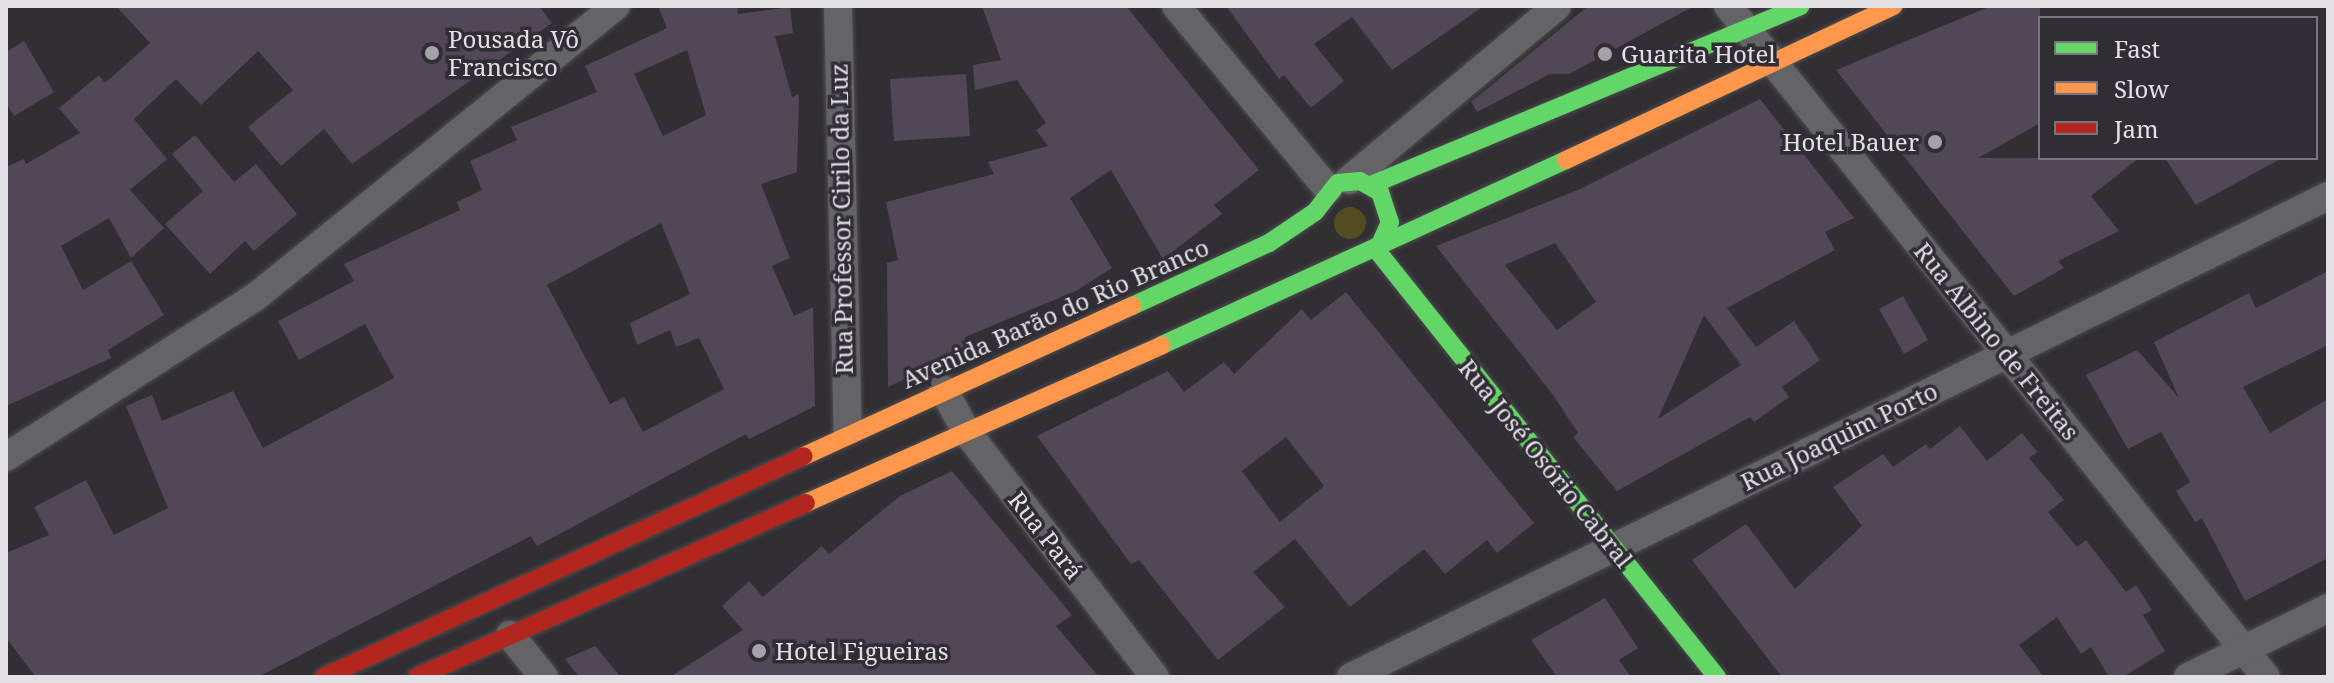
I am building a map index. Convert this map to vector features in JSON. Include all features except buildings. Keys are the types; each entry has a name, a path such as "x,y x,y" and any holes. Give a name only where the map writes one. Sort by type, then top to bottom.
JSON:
{"main road":[{"name":"Avenida Barão do Rio Branco","path":"324,677 848,431 1269,243 1341,192 1800,6"},
{"path":"417,677 1373,248 1894,6"},
{"path":"1341,192 1389,211 1373,248 1324,243 1341,192"},
{"name":"Rua José Osório Cabral","path":"1373,248 1717,677"}],"street":[{"path":"6,457 254,298 616,6"},
{"name":"Rua Professor Cirilo da Luz","path":"838,6 848,431"},
{"path":"1176,6 1341,192 1557,6"},
{"name":"Rua Albino de Freitas","path":"1728,6 2266,677"},
{"name":"Rua Joaquim Porto","path":"1351,677 2328,196"},
{"name":"Rua Pará","path":"943,389 966,431 1155,677"},
{"path":"2188,677 2328,608"},
{"path":"510,635 544,677"}],"shaded area":[{"path":"1350,207 1362,211 1366,223 1362,235 1350,239 1338,235 1334,223 1338,211"}],"traffic: fast":[{"path":"1371,185 1800,6"},
{"path":"1162,345 1566,160"},
{"path":"1132,306 1269,243 1315,212 1338,183 1360,181 1380,192 1390,222 1381,242"},
{"path":"1375,248 1717,677"}],"traffic: slow":[{"path":"1566,160 1894,6"},
{"path":"804,456 1132,306"},
{"path":"806,503 1162,345"}],"traffic: jam":[{"path":"324,677 804,456"},
{"path":"417,677 806,503"}],"place":[{"name":"Pousada Vô Francisco","path":"432,53"},
{"name":"Guarita Hotel","path":"1605,54"},
{"name":"Hotel Bauer","path":"1935,142"},
{"name":"Hotel Figueiras","path":"759,651"}]}
